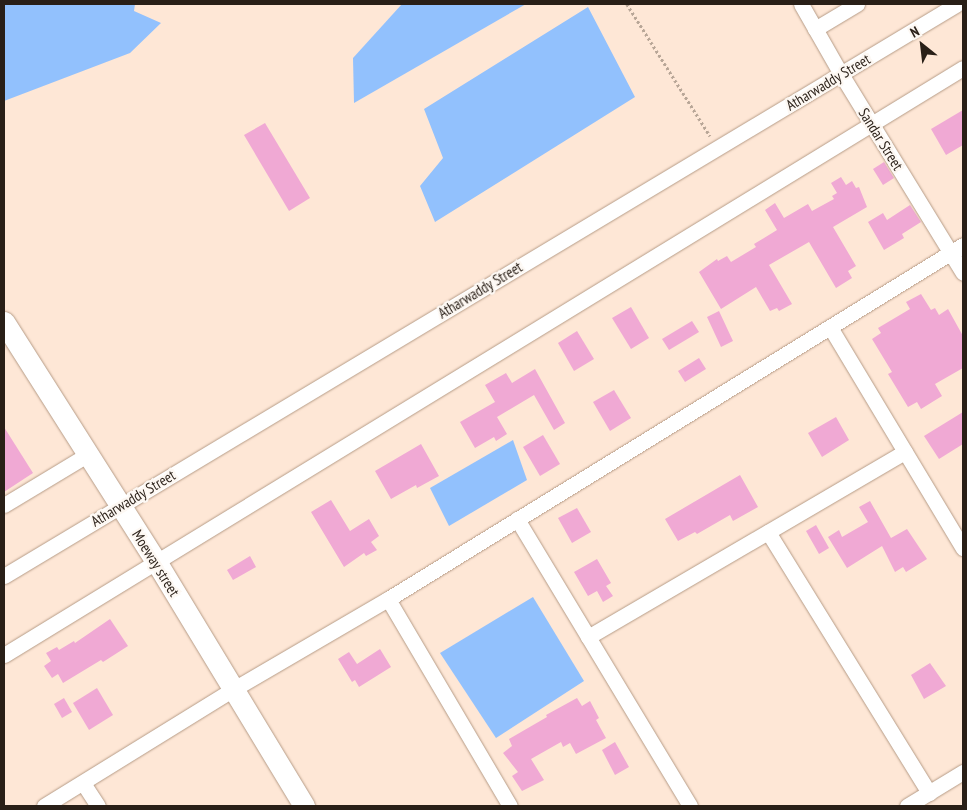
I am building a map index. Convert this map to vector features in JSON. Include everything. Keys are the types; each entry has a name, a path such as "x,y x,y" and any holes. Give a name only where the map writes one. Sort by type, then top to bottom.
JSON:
{"street":[{"name":"Sandar Street","path":"801,4 871,123 957,249 963,273"},
{"path":"816,29 857,4"},
{"name":"Atharwaddy Street","path":"4,576 958,4"},
{"path":"4,655 963,68"},
{"path":"44,806 232,690 388,599 957,249"},
{"path":"830,327 963,548"},
{"name":"Moeway street","path":"5,329 157,562 232,690 304,806"},
{"path":"588,637 906,452"},
{"path":"4,505 87,455"},
{"path":"517,519 690,806"},
{"path":"768,532 928,793"},
{"path":"388,599 510,806"},
{"path":"907,806 963,772"},
{"path":"83,783 98,806"}],"path":[{"path":"627,4 717,148"}],"water":[{"path":"4,4 135,4 134,11 161,23 130,53 4,101"},
{"path":"402,4 526,4 354,103 353,58"},
{"path":"588,7 635,97 435,222 420,186 443,158 424,109"},
{"path":"513,440 527,480 449,526 430,488"},
{"path":"533,597 584,681 496,738 440,653"}],"building":[{"path":"963,110 963,145 946,155 931,129"},
{"path":"265,123 310,198 289,211 244,135"},
{"path":"884,162 894,178 883,185 873,169"},
{"path":"841,177 846,185 852,181 856,188 859,187 867,207 833,227 856,266 848,271 852,278 836,288 809,242 769,265 792,304 779,311 777,308 770,311 756,287 721,309 699,272 717,259 718,261 727,256 731,262 756,247 754,244 777,230 765,210 775,203 784,218 808,204 812,211 834,199 832,196 837,193 831,183"},
{"path":"910,205 921,222 902,234 904,238 884,250 868,222 883,213 887,220"},
{"path":"921,294 931,310 935,308 939,315 948,309 963,336 963,368 935,384 942,396 921,409 917,402 908,407 888,374 892,372 872,339 881,333 878,328 910,309 906,302"},
{"path":"631,307 649,338 631,349 612,318"},
{"path":"719,311 733,341 721,347 707,317"},
{"path":"692,321 699,332 669,350 662,339"},
{"path":"577,331 594,359 574,371 558,343"},
{"path":"699,358 706,369 685,382 678,371"},
{"path":"535,369 565,423 554,430 534,395 497,417 507,434 496,441 494,437 475,448 460,422 495,402 485,385 506,373 512,383"},
{"path":"614,390 631,418 610,431 593,402"},
{"path":"963,412 963,444 939,459 924,436"},
{"path":"836,417 849,440 822,457 808,433"},
{"path":"4,427 33,473 4,492"},
{"path":"543,435 560,464 540,476 523,447"},
{"path":"421,444 439,476 417,488 416,485 391,499 375,471"},
{"path":"740,475 758,507 733,521 730,515 697,534 695,532 678,541 665,519"},
{"path":"331,500 350,531 369,519 379,536 371,542 377,550 366,556 364,553 344,567 311,512"},
{"path":"870,501 891,538 907,529 927,559 906,572 903,567 895,572 882,546 847,568 828,537 839,530 842,537 868,522 859,507"},
{"path":"577,508 591,532 572,543 558,518"},
{"path":"816,525 829,548 819,554 806,531"},
{"path":"250,556 256,567 233,580 227,570"},
{"path":"597,559 611,583 606,586 613,596 603,602 597,591 588,596 574,572"},
{"path":"110,619 128,646 103,662 101,660 63,683 58,674 52,678 44,666 51,661 46,653 57,647 59,650 74,641 75,643"},
{"path":"380,649 391,667 359,687 355,680 352,682 338,659 349,652 357,664"},
{"path":"930,663 946,686 924,699 911,675"},
{"path":"97,688 113,715 89,730 73,703"},
{"path":"64,698 72,712 62,718 54,704"},
{"path":"577,698 582,706 590,701 599,718 596,720 606,738 576,754 570,743 563,747 561,742 531,759 544,780 522,791 512,776 518,772 503,753 512,746 509,739"},
{"path":"615,742 629,767 615,775 602,750"}]}
